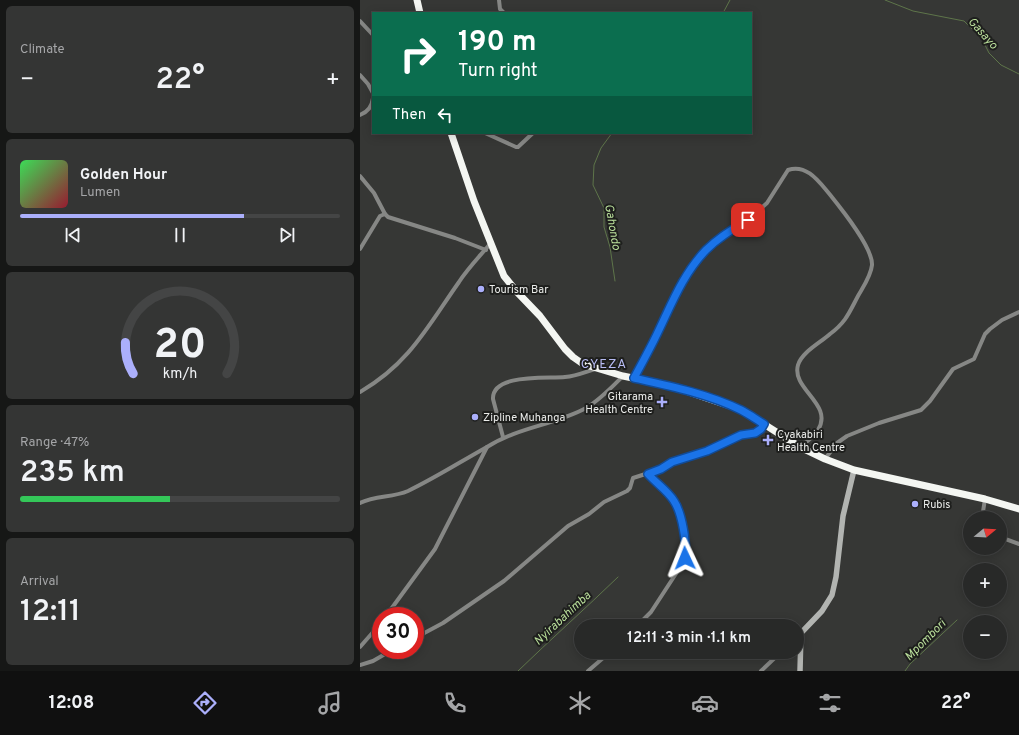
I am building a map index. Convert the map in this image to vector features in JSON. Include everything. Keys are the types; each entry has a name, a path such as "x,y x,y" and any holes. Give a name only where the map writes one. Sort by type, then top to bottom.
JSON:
{"highway":[{"path":"417,0 420,12"},
{"path":"451,134 488,247 506,280 540,316 565,349 583,364 623,376 671,386 727,404 745,412 800,447 825,459 854,470 1019,509"}],"main road":[{"path":"804,631 822,611 832,595 836,578 843,516 854,470"},
{"path":"800,671 801,659"}],"street":[{"path":"499,0 500,9 503,12"},
{"path":"360,21 372,34"},
{"path":"360,75 372,91"},
{"path":"360,115 369,110 372,103"},
{"path":"487,134 516,147 532,134"},
{"path":"634,378 676,294 701,256 718,239 748,220 767,203 788,170 793,168 804,170 819,182 858,233 870,256 872,267 847,317 837,329 804,356 798,365 797,371 800,382 816,402 820,416 820,423 817,432 800,447"},
{"path":"360,176 374,194 385,214 394,219 488,247 460,280 408,354 385,376 360,392"},
{"path":"360,249 380,216 385,214"},
{"path":"825,459 837,443 848,436 879,423 921,410 930,401 953,369 974,359 985,334 990,329 1002,320 1019,312"},
{"path":"503,437 492,399 492,394 497,387 522,379 566,377 598,368"},
{"path":"360,503 375,497 407,491 503,437 586,408 608,391 623,376"},
{"path":"424,633 504,581 568,526 589,514 607,500 627,491 630,488 633,478 661,469 672,462 707,451 741,435 755,433 761,429 764,424"},
{"path":"393,607 435,549 487,447"},
{"path":"644,619 651,612 683,562 685,554 683,531 677,506 672,497 648,474"},
{"path":"983,511 985,500"},
{"path":"1007,540 1019,544"},
{"path":"360,647 372,633"},
{"path":"360,665 376,659"},
{"path":"588,671 602,659"},
{"path":"761,671 774,659"}],"waterway":[{"name":"Gahondo","path":"724,12 730,0"},
{"name":"Gasayo","path":"885,0 913,11 964,21 982,39 989,53 1001,65 1019,74"},
{"name":"Gahondo","path":"611,134 601,148 594,165 593,185 604,208 604,227 610,247 615,281"},
{"name":"Nyirabahimba","path":"518,671 618,577"},
{"name":"Mpombori","path":"905,671 910,664 957,620"}],"place":[{"name":"Tourism Bar","path":"481,289"},
{"name":"Gitarama Health Centre","path":"662,402"},
{"name":"Zipline Muhanga","path":"475,417"},
{"name":"Cyakabiri Health Centre","path":"768,440"},
{"name":"Rubis","path":"915,504"}],"district":[{"name":"CYEZA","path":"604,363"}],"route":[{"path":"685,558 683,531 677,506 672,497 648,474 661,469 672,462 707,451 741,435 755,433 761,429 764,424 745,412 727,404 671,386 634,378 659,330 669,307 683,281 696,262 718,239 748,220"}]}
